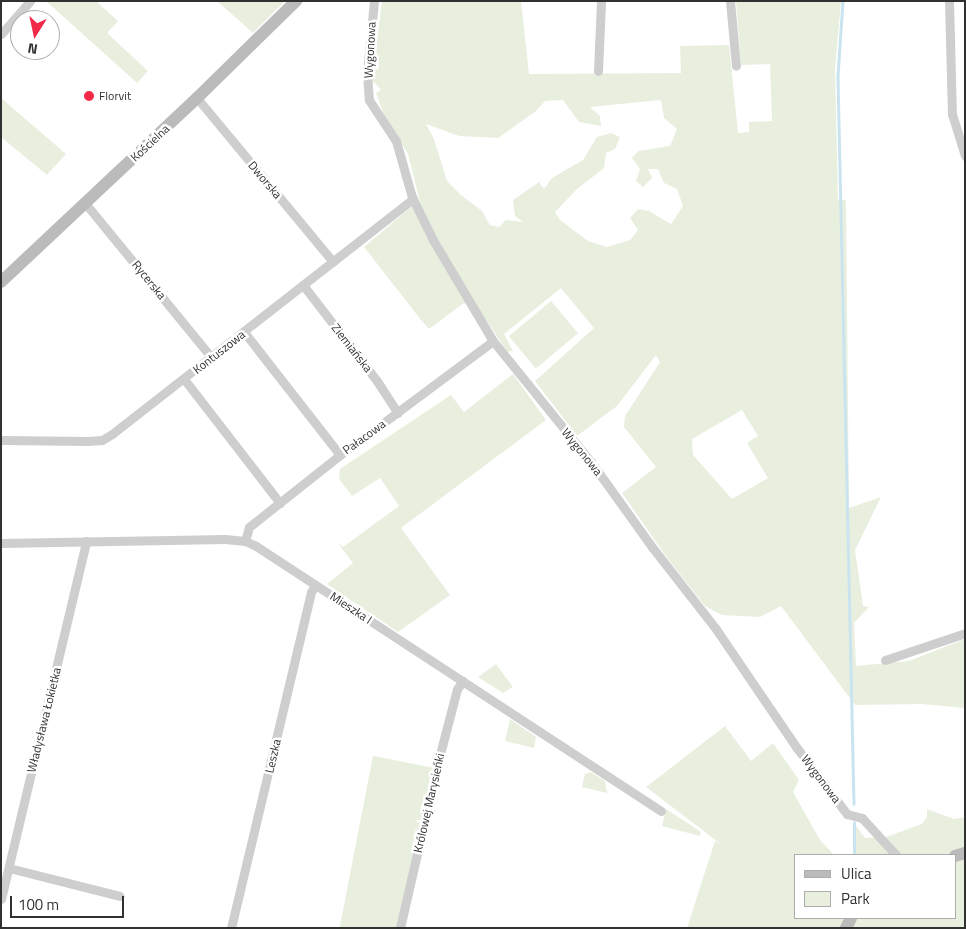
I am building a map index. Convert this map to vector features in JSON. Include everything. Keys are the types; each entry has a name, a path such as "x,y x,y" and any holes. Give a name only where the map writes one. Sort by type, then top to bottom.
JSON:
{"street":[{"name":"Kościelna","path":"1,282 198,98 296,1"},
{"name":"Wygonowa","path":"374,1 367,74 369,100 396,141 413,199 433,240 493,341 591,462 652,547 716,629 797,748 847,814 862,818 895,854"},
{"path":"598,71 601,1"},
{"path":"730,1 736,66"},
{"path":"949,1 951,104 954,125 965,156"},
{"path":"1,34 24,3"},
{"name":"Dworska","path":"198,98 333,262"},
{"name":"Kontuszowa","path":"1,440 102,440 119,430 212,358 413,199"},
{"name":"Rycerska","path":"85,204 212,358"},
{"name":"Ziemiańska","path":"303,285 377,381 398,413"},
{"path":"244,332 340,455"},
{"name":"Pałacowa","path":"245,541 249,527 340,455 493,341"},
{"path":"184,379 280,503"},
{"name":"Mieszka I","path":"1,542 225,538 245,541 256,546 661,811"},
{"name":"Władysława Łokietka","path":"1,899 86,541"},
{"name":"Leszka","path":"231,928 311,592 315,585"},
{"path":"886,660 965,633"},
{"name":"Królowej Marysieńki","path":"400,928 439,758 457,689 463,681"},
{"path":"9,868 120,896"}],"green space":[{"path":"46,1 96,1 118,21 107,33 148,71 137,83 60,14 60,10 56,10"},
{"path":"217,1 285,1 253,33"},
{"path":"382,1 521,1 529,74 681,73 680,46 729,45 738,133 749,132 749,122 772,121 770,64 741,65 736,1 841,1 835,70 838,200 846,200 849,508 881,497 855,550 863,606 869,607 854,623 856,666 909,661 965,639 965,708 922,704 855,705 781,606 760,617 722,615 705,606 665,555 622,493 656,467 624,427 625,416 660,362 656,355 617,406 577,436 535,381 594,328 561,288 504,334 513,351 507,352 487,321 464,303 429,329 364,247 411,207 421,206 408,154 384,115 376,93 381,90 372,80","holes":["563,100 579,122 601,126 600,116 590,107 661,100 664,118 677,129 670,146 638,151 632,158 640,169 636,181 643,187 652,178 648,169 658,169 664,183 677,189 683,206 671,224 649,211 638,209 630,218 638,230 630,240 607,247 588,241 560,220 555,212 577,189 604,168 606,153 615,149 620,137 611,133 597,137 583,160 552,178 544,189 539,182 513,200 515,216 523,222 506,220 499,227 490,225 482,211 461,195 447,181 434,139 426,124 459,136 498,138 536,111 545,101","742,410 758,436 747,443 768,478 732,499 693,455 692,439"]},
{"path":"1,98 66,154 47,175 1,137"},
{"path":"551,301 578,333 536,369 509,336"},
{"path":"513,374 546,420 401,528 450,595 398,632 327,584 353,563 337,542 343,547 399,506 380,478 352,496 339,479 340,469 451,395 464,412"},
{"path":"496,664 513,687 503,693 478,677"},
{"path":"510,719 536,737 534,748 505,741"},
{"path":"725,726 751,761 773,743 799,780 793,792 820,840 833,854 794,854 794,919 956,919 956,854 856,854 854,823 865,838 886,837 922,824 927,817 927,809 954,819 965,817 965,928 687,928 715,841 722,845 646,787"},
{"path":"373,756 432,767 401,928 340,928"},
{"path":"591,772 605,781 607,793 582,787 585,774"},
{"path":"666,809 701,832 700,836 662,826"}],"waterway":[{"path":"843,1 838,77 854,804"},
{"path":"854,823 854,854"}],"place":[{"name":"Florvit","path":"89,96"}]}
